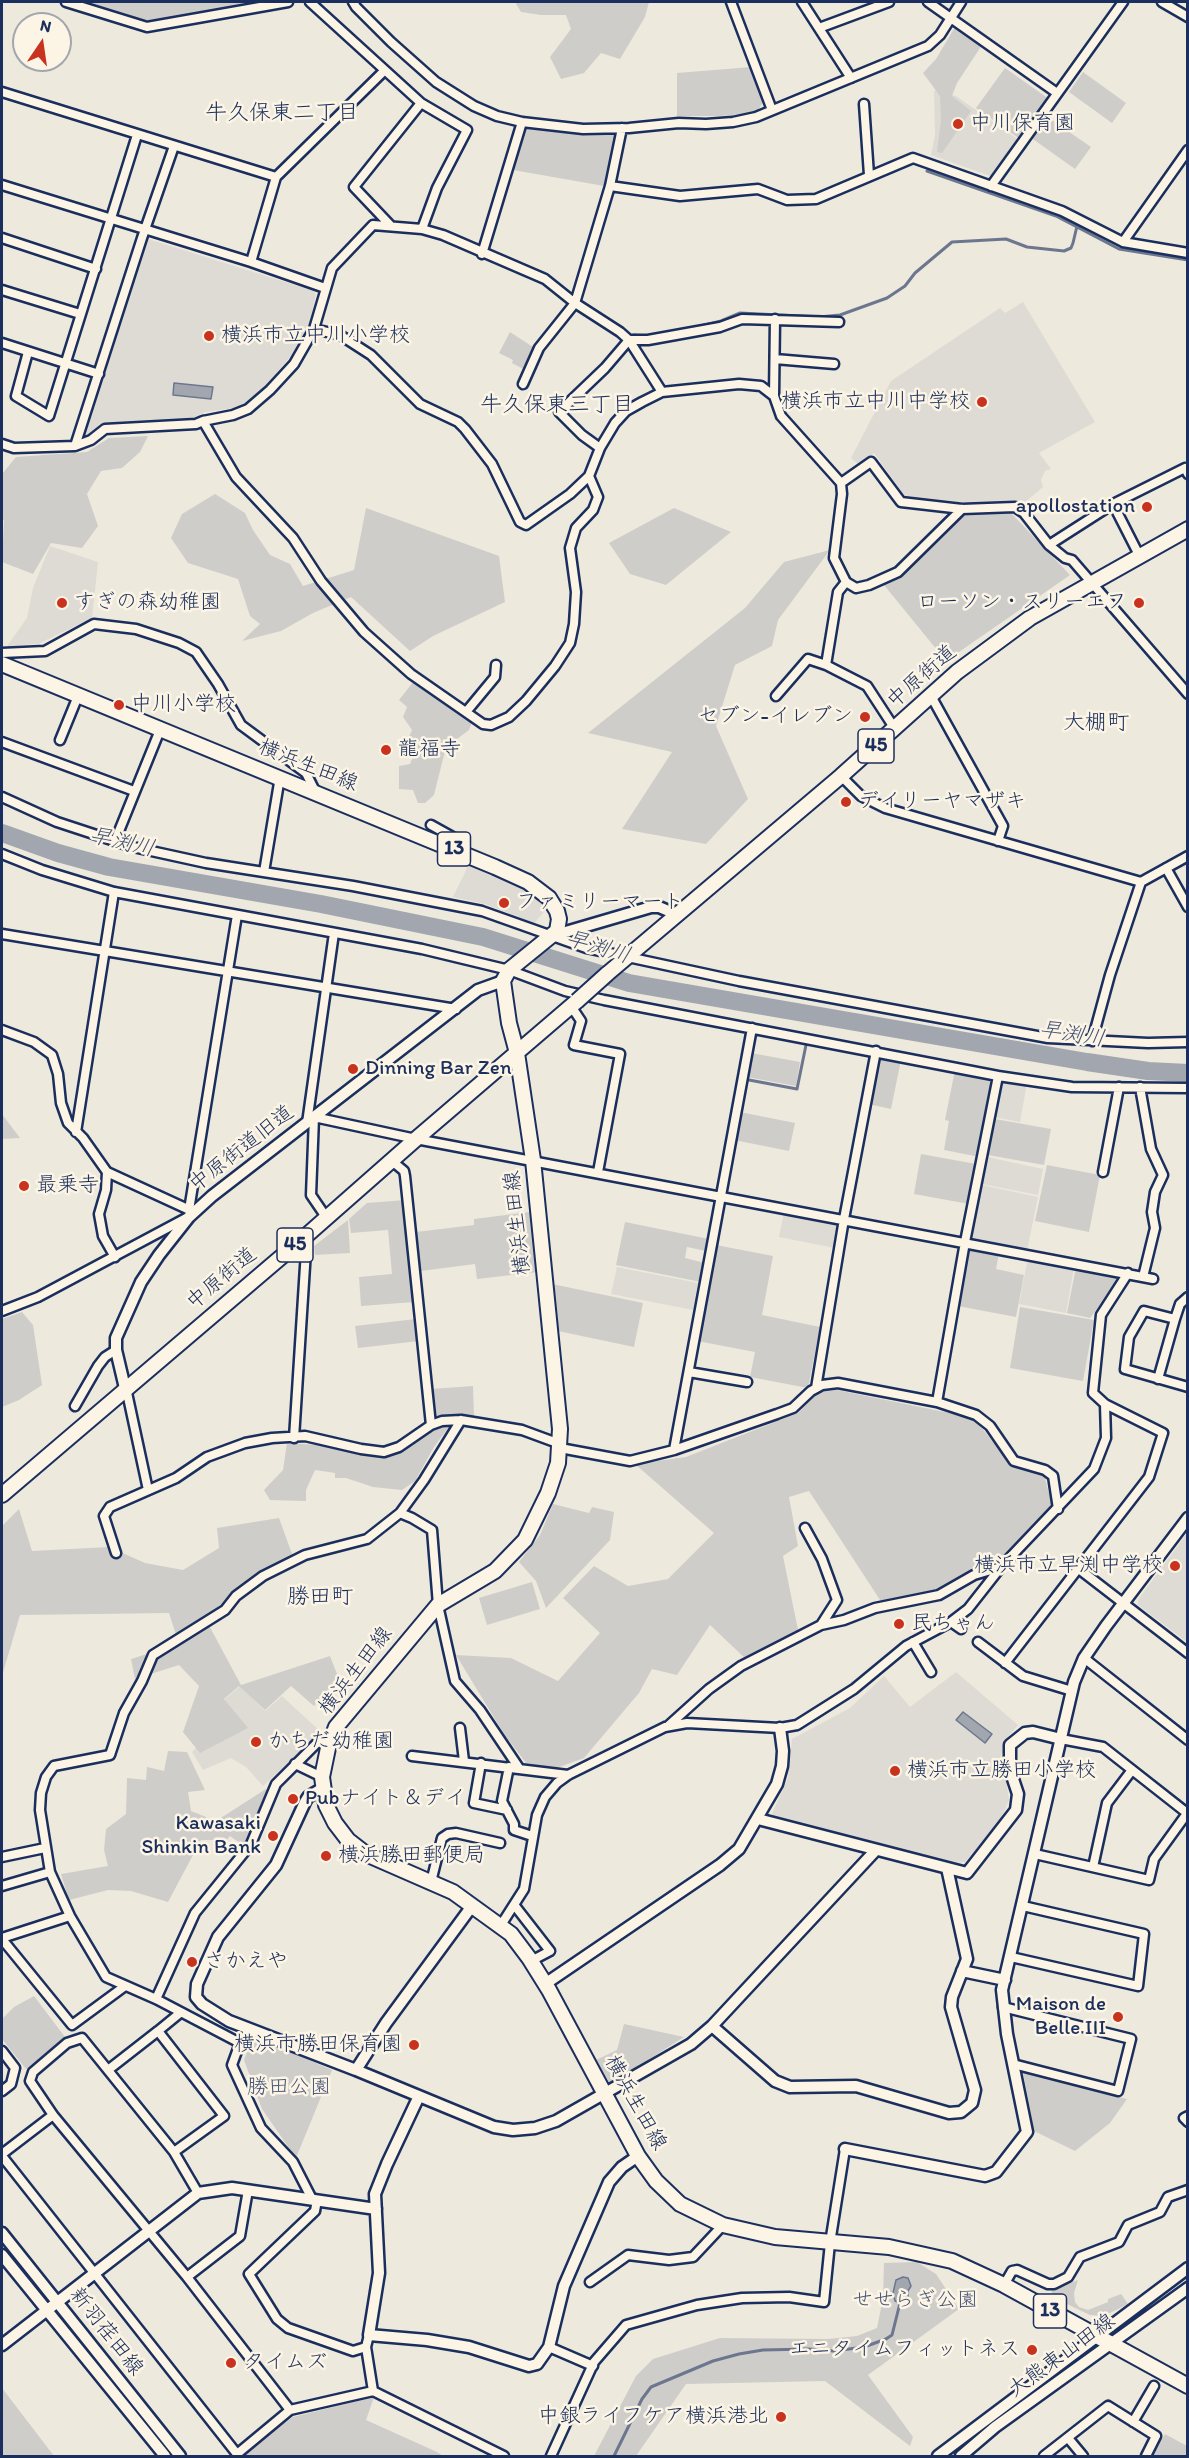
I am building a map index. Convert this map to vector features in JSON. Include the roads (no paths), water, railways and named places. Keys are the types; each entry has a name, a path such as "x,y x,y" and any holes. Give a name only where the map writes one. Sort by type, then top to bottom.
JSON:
{"main road":[{"name":"中原街道","path":"626,958 841,776 957,672 1030,618 1188,529"},
{"name":"横浜生田線","path":"2,664 315,791 528,882 549,898 559,919 559,926 550,938"},
{"path":"509,972 550,938"},
{"name":"45","path":"574,1004 626,958"},
{"name":"横浜生田線","path":"509,972 509,1023 518,1053 533,1160 560,1446 548,1493 525,1540 495,1571 438,1605 336,1727 322,1782 326,1805 335,1823 348,1840 366,1854 453,1892 511,1934 545,1983 638,2156 667,2193 697,2214 723,2225 775,2237 889,2247 952,2260 1004,2285 1161,2374 1188,2386"},
{"name":"中原街道","path":"2,1495 125,1388 308,1235 574,1004"}],"street":[{"path":"66,2 147,27 288,2"},
{"path":"310,2 421,103 467,130 437,188 422,229"},
{"path":"352,2 391,42 436,82 474,106 497,116 522,122 583,129 733,122 756,117 928,46 940,35 962,2"},
{"path":"731,2 772,111"},
{"path":"802,2 851,78"},
{"path":"928,2 1057,93"},
{"path":"991,186 1123,2"},
{"path":"1162,2 1188,17"},
{"path":"819,28 882,3"},
{"path":"250,262 276,177 384,70"},
{"path":"2,92 276,177"},
{"path":"391,226 354,187 421,103"},
{"path":"864,104 868,175"},
{"path":"482,254 522,122"},
{"path":"523,384 540,348 575,303 610,186 622,128"},
{"path":"28,352 16,396 49,416 137,135"},
{"path":"75,446 174,146"},
{"path":"1123,242 1188,150"},
{"path":"610,186 680,196 758,189 787,200 816,199 868,175 913,158 1062,211 1123,242 1188,253"},
{"path":"2,185 147,229 325,288"},
{"path":"2,434 2,443 14,448 75,446 91,440 105,429 196,424 248,409 270,390 294,364 314,328 332,268 373,225 422,229 443,235 482,254 545,279 629,340 662,392"},
{"path":"2,238 96,269"},
{"path":"2,290 80,314"},
{"path":"600,448 582,435 559,412 600,373 629,340 648,340 720,327 742,319 839,322"},
{"path":"775,319 774,396 781,416 841,483 842,494 834,558 846,582 856,588 898,572 962,509"},
{"path":"314,328 340,335 371,356 420,404 458,422 492,464 520,522 526,525 570,494 589,476 600,448 615,423 626,411 662,392 740,384 761,386 774,396"},
{"path":"2,343 99,374"},
{"path":"775,359 834,364"},
{"path":"203,421 236,477 293,538 321,581 364,632 411,674 483,724 491,725 509,717 526,701 555,666 570,643 576,592 570,548 576,528 593,510 598,497 589,476"},
{"path":"841,483 871,462 902,502 962,509 1015,507 1024,513 1049,545 1065,558 1072,560 1188,694"},
{"path":"1049,545 1113,504 1185,468 1188,474"},
{"path":"1113,504 1139,555"},
{"path":"826,665 833,612 838,592 846,582"},
{"path":"2,653 45,651 94,624 136,629 179,643 196,652 241,724 306,773 315,791"},
{"path":"776,696 808,659 826,665 867,686 895,729"},
{"path":"466,712 495,677 496,665"},
{"path":"60,740 78,696"},
{"path":"931,696 1003,826 998,841"},
{"path":"115,841 160,730"},
{"path":"2,741 134,791"},
{"path":"841,776 861,796 885,808 1141,882"},
{"path":"264,872 280,777"},
{"path":"2,797 57,822 115,841 206,863 353,886 482,911 550,938 626,958 1048,1038 1188,1042"},
{"path":"431,825 458,840 460,852"},
{"path":"2,854 42,870 114,892 422,948 509,972 565,991 752,1028 998,1076 1072,1087 1188,1088"},
{"path":"1092,1041 1110,975 1141,882 1188,856"},
{"path":"1166,868 1188,907"},
{"path":"76,1132 114,892"},
{"path":"550,938 651,907 659,907 678,915"},
{"path":"191,1213 237,915"},
{"path":"326,1217 311,1195 310,1120 334,933"},
{"path":"2,934 456,1009"},
{"name":"中原街道旧道","path":"116,1350 116,1338 141,1282 159,1254 191,1213 478,990 509,972"},
{"path":"574,1004 581,1021 574,1046 620,1054 598,1172"},
{"path":"674,1450 752,1028"},
{"path":"2,1030 34,1042 52,1055 58,1074 61,1102 68,1123 83,1138 107,1172 191,1213"},
{"path":"816,1388 844,1219 876,1052"},
{"path":"937,1402 965,1242 998,1076"},
{"path":"1103,1172 1119,1087"},
{"path":"1140,1087 1151,1149 1163,1175 1155,1192 1152,1212 1155,1228 1143,1277"},
{"path":"310,1120 598,1172 1153,1279"},
{"path":"392,1161 404,1172 405,1176 431,1425"},
{"path":"107,1172 106,1190 99,1214 103,1236 115,1257"},
{"path":"2,1311 38,1297 115,1257 191,1213"},
{"path":"294,1438 308,1235"},
{"path":"1005,1663 1149,1477 1163,1433 1105,1404 1093,1393 1101,1315 1128,1273"},
{"path":"1158,1379 1180,1304 1187,1298"},
{"path":"1175,1319 1144,1311 1129,1337 1125,1369 1188,1387"},
{"path":"75,1406 98,1366 105,1357 116,1350 148,1490"},
{"path":"689,1372 747,1382"},
{"path":"116,1553 104,1516 110,1507 176,1478 207,1457 245,1443 272,1438 305,1436 384,1452 399,1448 431,1425 442,1421 461,1420 522,1430 560,1446 630,1461 674,1450 793,1408 816,1388 838,1383 937,1402 976,1415 990,1426 1014,1461 1045,1470 1053,1476 1058,1509"},
{"path":"668,1726 687,1723 780,1728 797,1725 854,1689 906,1646 951,1622 968,1609 1001,1567 1094,1469 1106,1438 1105,1404"},
{"path":"366,2347 353,2351 288,2328 277,2319 249,2274 315,2211 315,2199 293,2162 261,2128 232,2065 240,2043 156,1999 106,1977 70,1916 50,1872 40,1809 46,1777 54,1766 110,1755 124,1713 153,1655 225,1610 236,1596 262,1576 305,1555 367,1539 400,1513 424,1480 461,1420"},
{"path":"400,1513 432,1530 438,1605 455,1681 480,1710 519,1768"},
{"path":"551,2457 593,2366 626,2325 697,2305 742,2298 789,2297 824,2302 830,2243 845,2149 985,2176 996,2172 1027,2132 1003,2007 1005,1980 1072,1691 1084,1658 1188,1518"},
{"path":"805,1527 822,1559 837,1600 821,1625"},
{"path":"501,1925 515,1906 524,1888 532,1836 537,1815 545,1797 557,1783 568,1775 668,1726 709,1689 741,1666 821,1625 844,1620 875,1608 939,1595 974,1575 1001,1567"},
{"path":"1079,1569 1188,1653"},
{"path":"951,1622 961,1629"},
{"path":"914,1642 931,1672"},
{"path":"978,1642 1023,1676 1072,1691"},
{"path":"1084,1658 1188,1740"},
{"path":"460,1728 464,1761"},
{"path":"545,1983 720,1865 739,1849 777,1784 783,1751 780,1728"},
{"path":"758,1819 967,1873 1016,1810 1018,1794 1010,1770 1010,1745 1025,1733 1033,1732 1102,1748 1187,1812 1154,1859 1149,1880 1035,1854"},
{"path":"156,1999 195,1913 250,1844 276,1784 321,1740 332,1738"},
{"path":"412,1756 568,1775"},
{"path":"295,1764 322,1782 305,1802 276,1865 218,1937 195,1992 202,2004 229,2020 494,2127 513,2130 535,2128 556,2121 691,2044 712,2026 875,1851"},
{"path":"481,1764 474,1803 507,1810"},
{"path":"509,1767 502,1802 514,1824 514,1830 532,1836"},
{"path":"1093,1867 1107,1803 1132,1770"},
{"path":"431,1882 442,1838 448,1834 456,1833 500,1842"},
{"path":"2,1857 45,1848"},
{"path":"712,2026 775,2081 790,2086 856,2086 949,2113 961,2112 972,2103 975,2090 951,2007 967,1959 946,1868"},
{"path":"2,1886 50,1872"},
{"path":"356,2070 386,2023 472,1906"},
{"path":"515,1906 550,1951 531,1961"},
{"path":"1011,1956 1138,1986 1144,1934 1023,1906"},
{"path":"70,1916 2,1938 72,2025 125,1986"},
{"path":"962,1971 1005,1980"},
{"path":"1003,2007 1131,2039 1118,2091 1013,2064"},
{"path":"108,2070 180,2013"},
{"path":"158,2031 224,2116 174,2152"},
{"path":"198,2193 174,2152 82,2038 66,2043 33,2072 30,2081 53,2115 187,2277 290,2410"},
{"path":"2,2051 15,2068 11,2084 2,2091"},
{"path":"373,2391 366,2347 379,2273 375,2194 419,2096"},
{"path":"53,2115 2,2155 93,2274 237,2454 290,2410 373,2391 504,2457"},
{"path":"1188,2116 1184,2118 1188,2122"},
{"path":"369,2335 427,2340 469,2348 529,2366 537,2364 549,2348 564,2286 609,2182 622,2167 638,2156"},
{"path":"2,2345 147,2230 198,2193 218,2188 248,2190 376,2209"},
{"path":"187,2277 240,2236 248,2190"},
{"path":"1004,2285 1012,2271 1048,2284 1068,2277 1080,2257 1119,2242 1128,2225 1160,2212 1168,2197 1188,2190"},
{"path":"590,2282 628,2255 669,2260 693,2257 723,2225"},
{"name":"新羽荏田線","path":"2,2233 180,2457"},
{"name":"新羽荏田線","path":"2,2255 165,2457"},
{"name":"大熊東山田線","path":"939,2457 1188,2268"},
{"name":"大熊東山田線","path":"961,2457 995,2427 1188,2288"},
{"path":"549,2348 593,2366"},
{"path":"1133,2422 1154,2386"},
{"path":"1044,2457 1108,2406 1156,2436 1146,2457"},
{"path":"1068,2438 1083,2457"}],"waterway":[{"path":"927,171 1056,216 1119,249 1188,260"},
{"path":"634,335 648,336 701,326 740,313 819,317 840,315 887,298 905,286 915,273 952,242 1006,239 1027,247 1064,251 1071,248 1077,226"},
{"name":"早渕川","path":"2,833 58,853 109,867 321,904 483,937 629,983 1087,1062 1148,1071 1188,1073"},
{"path":"749,1080 797,1089 806,1045"},
{"path":"614,2456 642,2399 651,2387 713,2361 739,2354 763,2350 834,2351 864,2347 892,2335 900,2303"}],"place":[{"name":"中川保育園","path":"958,124"},
{"name":"横浜市立中川小学校","path":"209,336"},
{"name":"横浜市立中川中学校","path":"982,402"},
{"name":"apollostation","path":"1147,507"},
{"name":"すぎの森幼稚園","path":"62,603"},
{"name":"ローソン・スリーエフ","path":"1139,603"},
{"name":"中川小学校","path":"119,705"},
{"name":"セブン-イレブン","path":"865,717"},
{"name":"龍福寺","path":"386,750"},
{"name":"デイリーヤマザキ","path":"846,802"},
{"name":"ファミリーマート","path":"504,903"},
{"name":"Dinning Bar Zen","path":"353,1069"},
{"name":"最乗寺","path":"24,1186"},
{"name":"横浜市立早渕中学校","path":"1175,1566"},
{"name":"民ちゃん","path":"899,1624"},
{"name":"かちだ幼稚園","path":"256,1742"},
{"name":"横浜市立勝田小学校","path":"895,1771"},
{"name":"Pubナイト＆デイ","path":"293,1799"},
{"name":"Kawasaki Shinkin Bank","path":"273,1836"},
{"name":"横浜勝田郵便局","path":"326,1856"},
{"name":"さかえや","path":"192,1962"},
{"name":"Maison de Belle III","path":"1118,2017"},
{"name":"横浜市勝田保育園","path":"414,2045"},
{"name":"エニタイムフィットネス","path":"1032,2350"},
{"name":"タイムズ","path":"231,2363"},
{"name":"中銀ライフケア横浜港北","path":"781,2417"}],"district":[{"name":"牛久保東二丁目","path":"282,113"},
{"name":"牛久保東三丁目","path":"557,405"},
{"name":"大棚町","path":"1096,723"},
{"name":"勝田町","path":"320,1597"}],"park label":[{"name":"勝田公園","path":"289,2088"},
{"name":"せせらぎ公園","path":"915,2301"}]}
